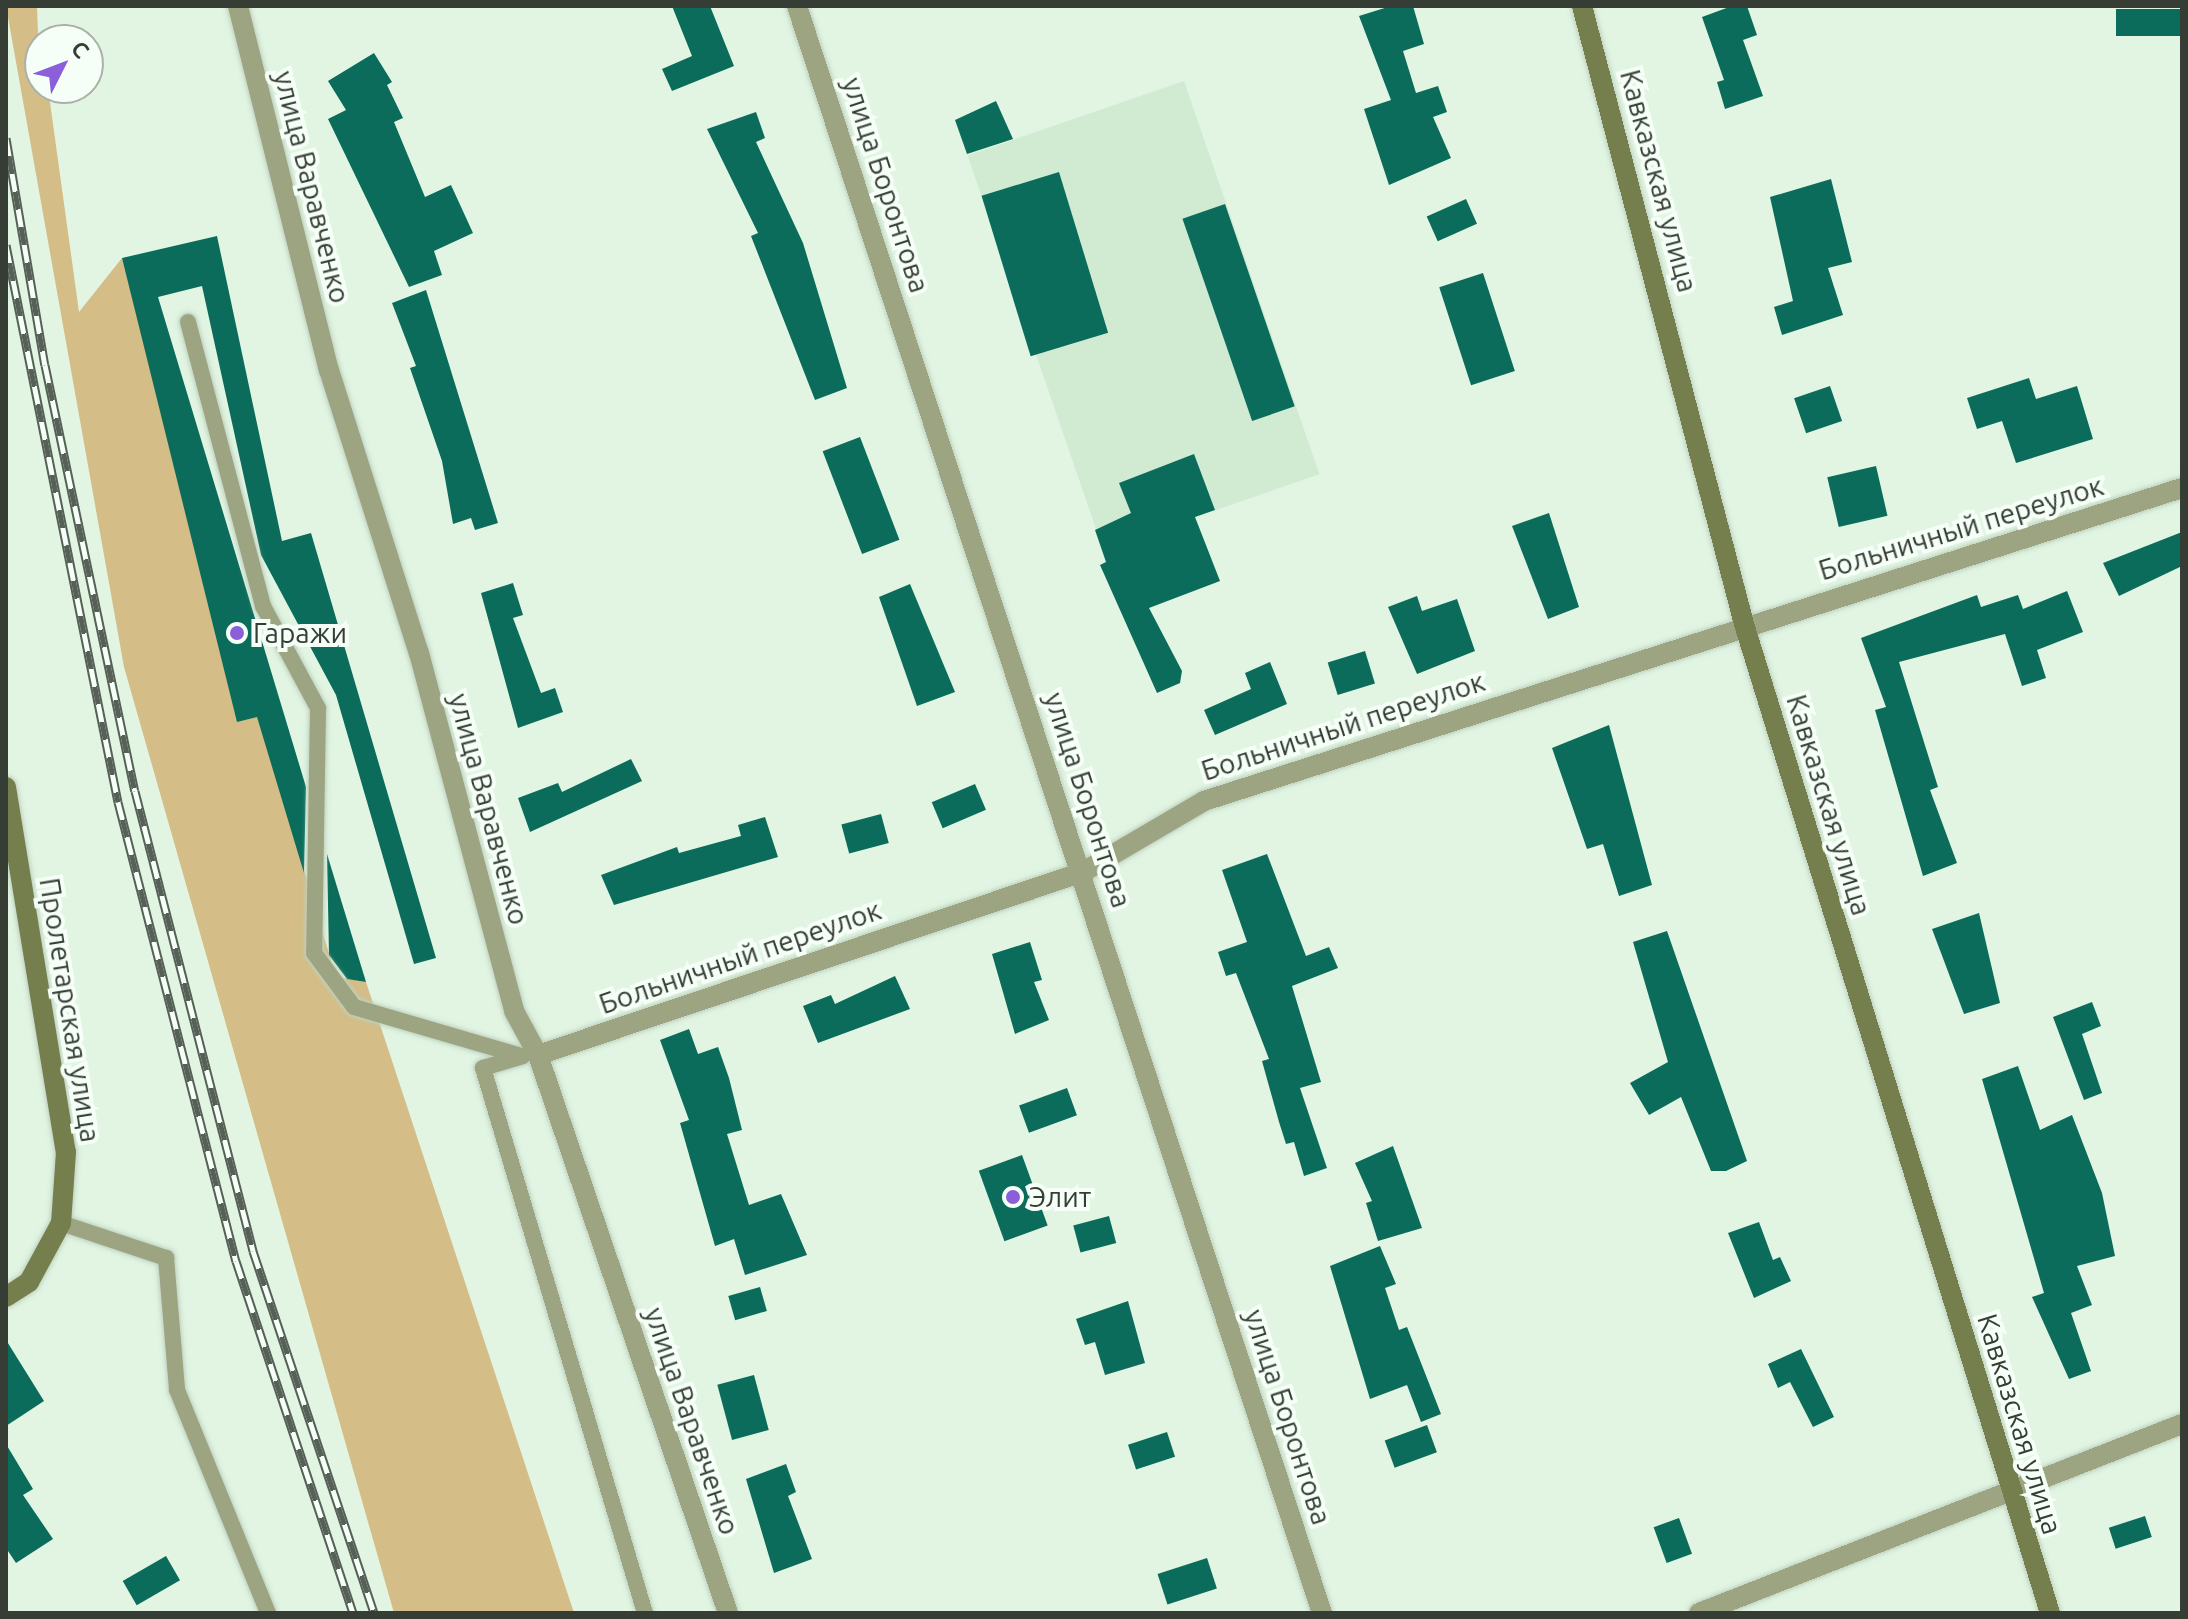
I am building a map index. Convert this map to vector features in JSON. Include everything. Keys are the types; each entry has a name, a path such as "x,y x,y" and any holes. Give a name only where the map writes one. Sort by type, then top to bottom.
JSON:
{"street":[{"name":"улица Варавченко","path":"238,6 329,370 419,653 514,1011 728,1613"},
{"name":"улица Боронтова","path":"797,6 1083,872 1322,1613"},
{"name":"Кавказская улица","path":"1582,6 1744,624 2050,1613"},
{"name":"Больничный переулок","path":"530,1055 1083,872 1204,801 1744,624 2182,488"},
{"name":"Пролетарская улица","path":"6,787 66,1152 61,1223 29,1282 6,1297"},
{"path":"1699,1613 2182,1424"}],"lane":[{"path":"188,322 263,606 318,708 314,953 354,1007 530,1055"},
{"path":"530,1055 483,1068 645,1613"},
{"path":"61,1223 166,1258 177,1390 268,1613"}],"shaded area":[{"path":"6,6 37,6 38,24 24,24 24,104 50,104 79,312 122,258 336,977 366,982 574,1613 394,1613 124,667"},
{"path":"1184,81 1319,474 1103,549 967,156"}],"building":[{"path":"672,6 710,6 734,66 672,91 662,69 692,56"},
{"path":"1391,6 1413,6 1424,44 1403,51 1416,93 1438,86 1447,112 1433,117 1451,158 1389,185 1364,109 1391,100 1359,16"},
{"path":"1732,6 1747,6 1757,35 1743,40 1763,96 1725,109 1717,82 1724,80 1702,17"},
{"path":"2116,9 2182,9 2182,36 2116,36"},
{"path":"374,53 392,82 387,85 403,118 394,122 425,197 451,185 473,233 434,251 442,275 409,287 328,119 346,110 328,81"},
{"path":"996,101 1013,139 967,154 955,120"},
{"path":"756,112 765,138 756,142 803,243 847,388 815,400 751,236 758,233 707,129"},
{"path":"1059,172 1108,333 1031,356 982,196"},
{"path":"1831,179 1852,262 1828,268 1843,315 1782,335 1774,307 1793,301 1770,197"},
{"path":"1466,199 1477,224 1438,241 1427,216"},
{"path":"1225,204 1295,406 1252,421 1182,219"},
{"name":"Гаражи","path":"217,236 282,541 311,533 436,958 414,964 336,695 261,555 202,286 158,297 306,787 304,873 257,717 237,722 122,258"},
{"path":"1483,273 1515,371 1471,385 1439,287"},
{"path":"426,290 498,523 475,530 471,518 453,524 442,461 410,368 416,366 392,303"},
{"path":"2029,378 2036,399 2077,386 2093,439 2016,463 2002,421 1977,429 1967,398"},
{"path":"1830,386 1842,421 1806,433 1794,398"},
{"path":"860,437 899,540 862,554 823,451"},
{"path":"1194,454 1215,510 1195,517 1220,581 1149,608 1182,671 1180,683 1157,693 1100,565 1106,562 1095,530 1131,513 1119,483"},
{"path":"1876,466 1887,516 1839,527 1827,477"},
{"path":"1549,513 1579,607 1548,619 1512,526"},
{"path":"2182,532 2182,566 2119,596 2103,563"},
{"path":"513,583 523,615 513,618 541,693 555,688 563,712 518,728 481,593"},
{"path":"910,584 955,692 917,706 879,597"},
{"path":"2067,591 2083,632 2037,650 2046,678 2022,686 2005,634 1899,662 1938,787 1930,790 1957,863 1923,876 1875,710 1886,707 1861,638 1977,595 1981,607 2018,595 2023,609"},
{"path":"1417,596 1422,611 1457,599 1475,651 1417,674 1388,607"},
{"path":"1365,651 1375,684 1338,695 1328,662"},
{"path":"1270,662 1287,704 1215,735 1204,710 1251,689 1245,673"},
{"path":"1609,725 1652,885 1619,896 1603,844 1587,849 1552,748"},
{"path":"631,759 642,781 530,832 518,798 558,783 562,792"},
{"path":"975,784 986,810 943,828 932,802"},
{"path":"881,814 889,843 849,854 841,825"},
{"path":"765,817 778,857 614,905 601,875 677,847 679,853 741,836 738,825"},
{"path":"327,854 366,982 347,979 329,955"},
{"path":"1267,854 1306,956 1329,947 1338,968 1292,986 1321,1082 1300,1088 1327,1168 1304,1176 1294,1142 1286,1144 1262,1061 1269,1059 1236,973 1226,976 1218,952 1247,942 1222,870"},
{"path":"1979,913 2000,1003 1964,1014 1932,929"},
{"path":"1667,931 1747,1161 1726,1171 1711,1171 1681,1097 1649,1115 1630,1083 1668,1062 1633,942"},
{"path":"1030,942 1042,980 1034,982 1049,1020 1015,1034 992,954"},
{"path":"895,976 910,1009 818,1043 803,1006 831,995 835,1004"},
{"path":"2092,1002 2101,1026 2082,1034 2102,1093 2084,1100 2053,1017"},
{"path":"689,1029 698,1054 718,1047 729,1078 742,1130 727,1134 749,1205 781,1194 807,1255 745,1275 734,1239 715,1246 680,1123 689,1120 660,1040"},
{"path":"2018,1066 2040,1130 2072,1115 2102,1193 2115,1256 2077,1266 2092,1305 2071,1313 2091,1371 2069,1379 2032,1297 2044,1293 1982,1079"},
{"path":"1067,1088 1077,1115 1029,1133 1019,1105"},
{"path":"1393,1146 1422,1228 1378,1241 1366,1203 1372,1201 1355,1163"},
{"name":"Элит","path":"1022,1155 1048,1225 1004,1241 979,1171"},
{"path":"1109,1216 1116,1243 1081,1253 1073,1226"},
{"path":"1759,1222 1773,1260 1780,1257 1791,1281 1754,1298 1728,1233"},
{"path":"1380,1246 1396,1284 1385,1288 1399,1330 1407,1327 1441,1414 1421,1422 1407,1385 1370,1399 1330,1266"},
{"path":"760,1287 767,1311 735,1320 728,1296"},
{"path":"1128,1301 1145,1363 1105,1375 1095,1342 1085,1345 1076,1319"},
{"path":"6,1340 44,1401 6,1426"},
{"path":"1801,1349 1834,1417 1813,1427 1790,1382 1778,1388 1768,1364"},
{"path":"754,1375 769,1430 732,1440 717,1385"},
{"path":"1427,1425 1437,1452 1395,1468 1385,1440"},
{"path":"1167,1432 1175,1457 1136,1469 1128,1445"},
{"path":"6,1444 33,1489 23,1495 53,1539 16,1563 6,1548"},
{"path":"786,1464 796,1492 788,1496 812,1559 774,1573 746,1479"},
{"path":"2145,1516 2152,1537 2116,1549 2109,1528"},
{"path":"1679,1518 1692,1554 1667,1563 1654,1527"},
{"path":"166,1556 180,1580 137,1605 123,1581"},
{"path":"1207,1558 1217,1588 1167,1605 1158,1574"}],"railway":[{"path":"6,138 45,365 135,791 253,1251 374,1613"},
{"path":"6,245 118,802 236,1261 353,1613"}],"place":[{"name":"Гаражи","path":"237,633"},
{"name":"Элит","path":"1013,1197"}]}
